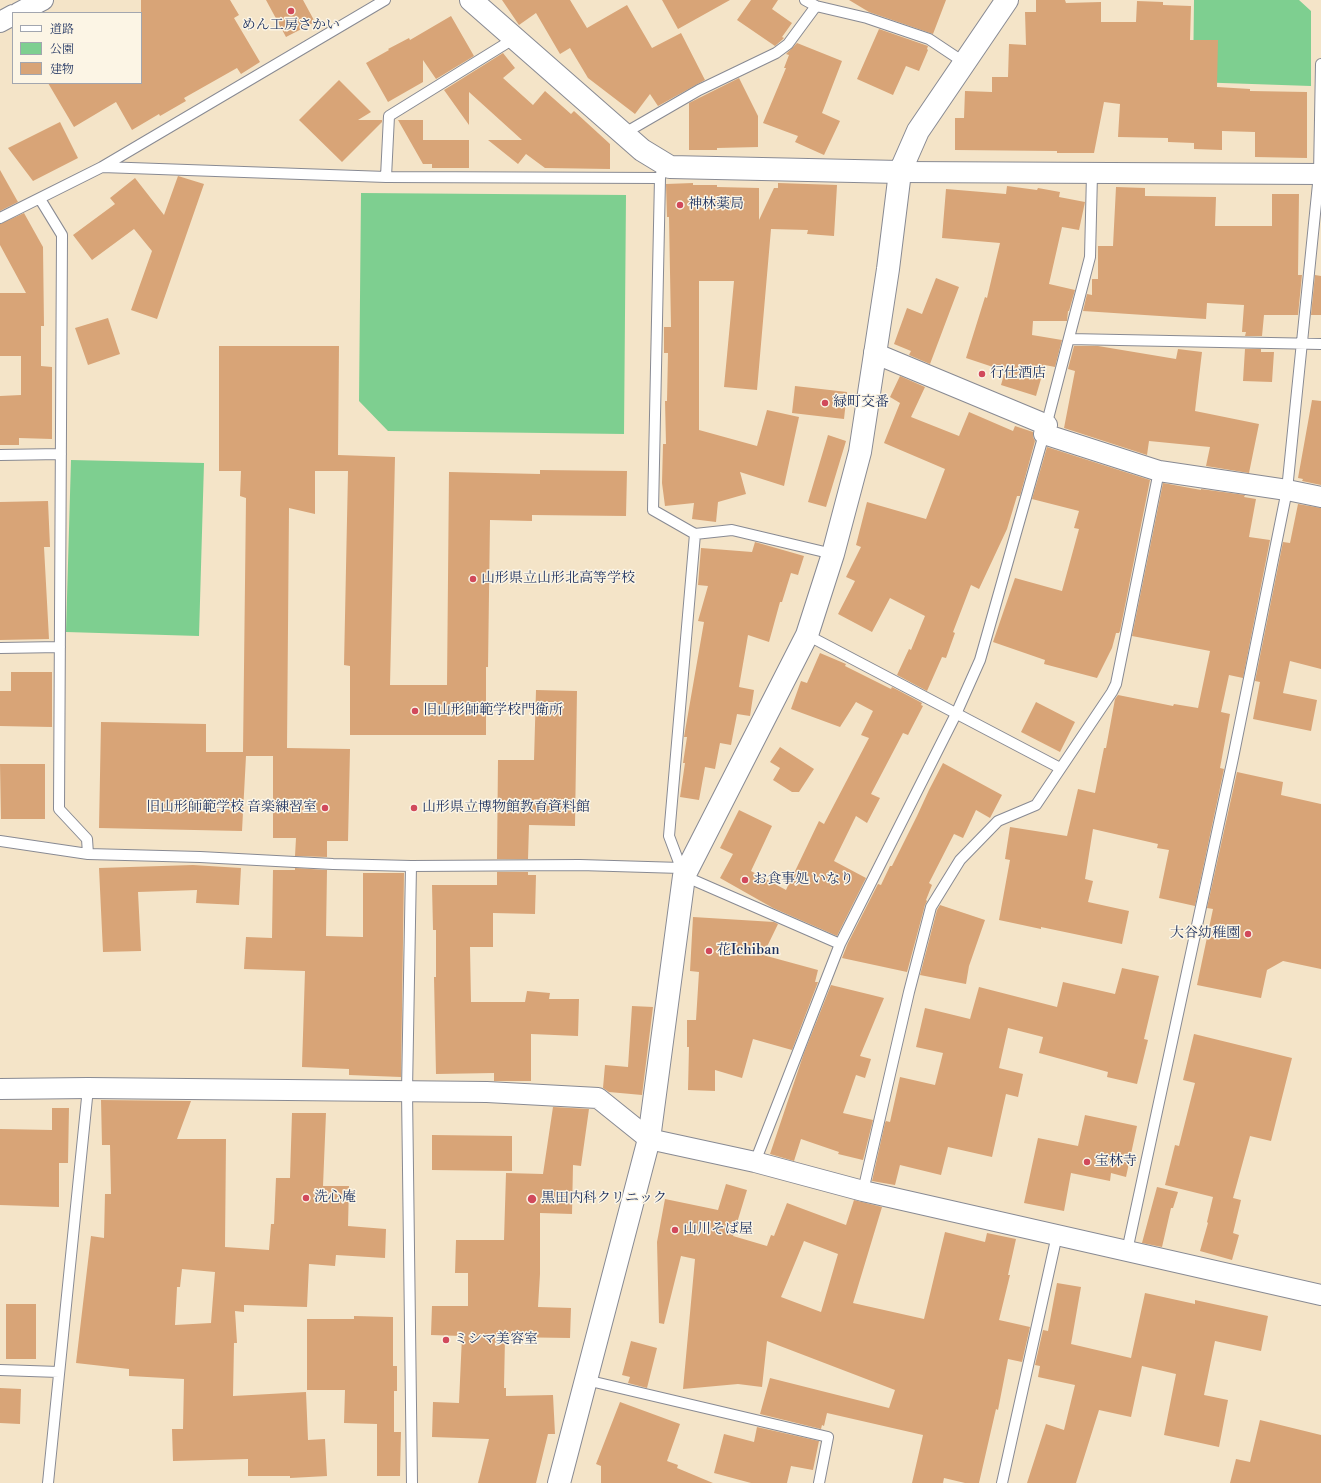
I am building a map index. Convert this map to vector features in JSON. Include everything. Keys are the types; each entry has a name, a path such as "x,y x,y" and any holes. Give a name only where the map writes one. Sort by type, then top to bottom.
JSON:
{"street":[{"path":"20,12 43,0"},
{"path":"471,0 642,150 662,171 670,167 900,172 1320,174"},
{"path":"558,1483 649,1139 683,872 807,635 833,554 860,452 874,353 888,270 900,172 918,131 1007,0"},
{"path":"0,22 12,16"},
{"path":"874,353 1045,430 1159,471 1287,490 1321,497"},
{"path":"0,1089 88,1088 407,1090 487,1092 598,1098 649,1139 754,1162 863,1191 1321,1295"}],"lane":[{"path":"0,218 102,167 385,0"},
{"path":"806,0 816,6 867,18 929,39 965,63"},
{"path":"623,134 699,90 776,52 788,44 816,6"},
{"path":"386,176 389,116 515,38"},
{"path":"1127,1251 1233,758 1287,490 1320,174 1321,64"},
{"path":"102,167 386,176 662,171 653,510 695,534 732,530 833,554"},
{"path":"754,1162 840,944 956,714 980,660 1045,430 1090,257 1092,174"},
{"path":"40,199 62,235 59,809 87,839 88,854"},
{"path":"1069,339 1321,344"},
{"path":"0,455 61,454"},
{"path":"863,1191 909,992 931,907 960,860 998,821 1036,805 1112,692 1116,684 1159,471"},
{"path":"683,872 669,836 695,534"},
{"path":"807,635 1060,768"},
{"path":"0,648 60,647"},
{"path":"0,841 88,854 411,866 580,865 683,872 840,944"},
{"path":"411,866 407,1090 412,1483"},
{"path":"48,1483 88,1088"},
{"path":"1002,1483 1057,1235"},
{"path":"0,1370 60,1372"},
{"path":"586,1380 828,1436 819,1483"}],"green space":[{"path":"1194,0 1299,0 1311,11 1311,86 1193,82"},
{"path":"361,193 626,195 624,434 388,431 359,401"},
{"path":"71,460 204,463 199,636 66,632"}],"building":[{"path":"141,0 230,0 239,15 234,18 260,62 241,74 237,68 184,98 186,101 160,116 159,114 132,130 116,102 74,127 49,84 142,84"},
{"name":"めん工房さかい","path":"266,0 303,0 315,22 286,37"},
{"path":"502,0 570,0 587,28 627,5 652,48 681,33 705,80 658,106 650,94 635,114 588,78 570,48 560,54 536,13 519,25"},
{"path":"662,0 730,0 678,29"},
{"path":"751,0 778,0 772,9 792,23 782,37 784,38 775,46 737,20"},
{"path":"849,0 946,0 933,34 869,12"},
{"path":"1036,0 1065,0 1066,3 1101,2 1101,22 1136,22 1137,1 1163,2 1163,5 1191,6 1190,40 1218,40 1217,87 1250,89 1250,91 1307,92 1307,158 1255,157 1255,132 1222,131 1222,150 1194,149 1194,143 1168,142 1168,138 1118,137 1120,104 1104,102 1094,153 1057,153 1057,151 955,150 955,118 964,118 965,91 992,92 992,77 1008,77 1009,44 1026,45 1025,12 1036,12"},
{"path":"451,16 474,56 436,79 423,60 423,82 388,102 366,63 389,50 388,49 409,38 410,40"},
{"path":"879,29 928,46 928,50 919,71 906,66 893,95 857,79"},
{"path":"797,43 842,61 822,113 840,121 824,155 795,142 798,136 763,123 786,68 784,68 789,55 786,54"},
{"path":"503,53 515,68 503,78 533,105 545,91 571,114 574,111 610,144 610,169 545,168 526,154 518,164 488,140 522,140 469,92 469,125 444,90"},
{"path":"739,78 758,116 758,147 717,148 717,150 689,150 689,103"},
{"path":"339,80 371,112 358,120 382,120 382,122 342,162 299,120"},
{"path":"398,120 423,120 423,140 469,140 469,168 432,168 432,164 423,164"},
{"path":"60,122 78,158 33,181 8,148"},
{"path":"0,170 18,202 0,211"},
{"path":"178,176 204,184 157,319 131,310 152,251 134,229 92,260 73,235 115,204 110,198 135,178 164,215"},
{"path":"693,183 693,185 717,185 717,187 759,188 759,220 774,188 778,188 778,183 837,185 834,236 807,234 808,230 771,229 757,390 724,387 734,281 699,281 699,430 757,446 767,410 799,417 784,486 740,472 746,494 718,502 716,522 692,519 694,503 665,506 662,483 663,444 666,444 665,401 667,401 668,353 664,353 664,327 671,327 669,217 667,217 666,184"},
{"path":"1007,186 1037,190 1038,188 1060,192 1059,197 1085,202 1079,230 1062,227 1049,284 1075,290 1068,311 1067,321 1033,321 1032,335 1062,340 1055,367 1045,365 1036,396 1001,385 1005,371 966,358 985,297 987,298 1000,243 942,238 946,189 1006,194"},
{"path":"1116,187 1145,188 1145,196 1216,197 1215,226 1272,226 1272,194 1299,194 1298,275 1302,275 1298,315 1264,315 1262,336 1245,336 1246,332 1242,332 1244,305 1207,303 1206,319 1083,311 1087,294 1092,295 1092,279 1098,279 1098,246 1113,246"},
{"path":"24,213 43,247 44,326 41,326 41,366 52,367 52,439 19,438 19,445 0,445 0,396 21,395 21,356 0,356 0,293 26,293 0,245 0,224"},
{"path":"1315,275 1321,276 1321,315 1311,315"},
{"path":"936,278 959,287 930,364 909,355 911,351 894,344 907,308 922,314"},
{"path":"108,318 120,354 88,365 75,328"},
{"path":"219,346 339,346 338,455 395,457 390,685 447,685 449,472 540,474 540,470 627,471 626,516 532,515 532,521 490,520 488,667 486,667 486,735 350,735 350,666 344,665 348,471 315,471 315,514 289,508 287,748 350,749 348,841 327,841 327,857 295,856 296,838 273,838 273,756 246,756 242,831 99,828 101,722 206,724 206,752 243,752 246,498 240,496 241,471 219,471"},
{"path":"1074,346 1098,346 1176,359 1178,349 1202,352 1195,411 1259,424 1249,473 1206,466 1210,447 1149,441 1147,455 1064,428 1075,371 1068,369"},
{"path":"1245,349 1261,349 1261,352 1274,352 1272,382 1243,381"},
{"path":"900,376 925,387 911,417 959,436 969,412 1013,431 1015,426 1033,432 1035,441 1020,496 1017,496 1007,529 979,589 971,585 953,632 955,633 946,658 942,657 927,691 897,675 909,649 911,650 925,616 890,598 872,632 838,614 855,581 846,577 861,547 856,545 867,502 926,519 945,469 884,443 900,403 890,397"},
{"path":"795,386 847,392 844,419 792,413"},
{"path":"1312,400 1321,401 1321,485 1302,481 1303,479 1298,478"},
{"path":"828,435 846,441 826,507 808,502"},
{"path":"1047,447 1150,480 1120,631 1119,633 1116,633 1112,648 1097,678 1044,664 1045,660 993,642 1015,578 1062,591 1079,529 1074,528 1079,511 1032,499"},
{"path":"1163,483 1201,490 1245,495 1244,497 1256,499 1249,537 1270,540 1243,678 1229,675 1221,712 1230,714 1220,768 1224,769 1195,906 1159,898 1169,850 1157,848 1158,844 1093,829 1085,879 1093,881 1088,902 1129,911 1122,944 999,920 1010,860 1005,859 1010,827 1067,836 1078,789 1095,793 1104,748 1106,748 1115,699 1118,695 1173,706 1174,704 1198,708 1210,651 1132,636"},
{"path":"48,501 50,547 44,547 49,639 0,640 0,502"},
{"path":"1298,504 1321,508 1321,669 1290,661 1283,693 1317,700 1311,731 1253,719 1260,682 1255,681 1283,542 1290,543"},
{"path":"755,542 804,556 798,575 791,573 782,602 780,602 769,642 748,635 739,687 754,690 750,716 737,714 731,745 720,743 715,769 705,767 699,800 680,797 687,737 684,737 704,622 698,621 708,586 698,585 701,548 752,552"},
{"path":"820,653 846,664 845,666 891,689 892,687 922,703 921,705 923,706 908,735 903,733 871,794 880,798 867,823 856,816 834,861 866,878 837,936 773,908 720,878 733,854 720,848 739,810 772,826 751,871 786,890 819,821 824,824 869,738 861,735 873,711 856,702 840,727 791,709 801,681 807,683"},
{"path":"11,672 52,672 52,727 0,726 0,691 11,691"},
{"path":"536,690 577,691 575,826 529,825 528,859 497,859 498,760 534,760"},
{"path":"1036,702 1075,722 1060,752 1021,732"},
{"path":"780,747 814,769 799,792 792,792 773,780 780,768 770,762"},
{"path":"943,763 1002,795 990,818 976,810 963,838 954,834 929,883 932,885 926,900 927,901 907,972 842,958 878,884 881,885 890,866 892,866"},
{"path":"0,764 45,764 45,819 1,819"},
{"path":"1237,772 1283,782 1281,795 1321,804 1321,969 1283,961 1267,970 1261,998 1197,985 1213,909 1207,908"},
{"path":"193,865 241,868 239,905 196,903 197,890 138,892 141,951 103,952 99,868"},
{"path":"295,868 327,870 326,936 363,937 363,873 404,873 401,1077 349,1075 349,1069 302,1067 305,971 244,969 246,937 272,938 273,870 295,870"},
{"path":"497,872 528,872 528,875 536,875 535,914 493,913 493,947 470,947 471,1002 525,1002 527,991 550,993 549,999 579,999 578,1036 531,1034 531,1081 494,1081 494,1073 436,1074 434,977 436,977 436,930 433,930 432,885 497,885"},
{"path":"940,905 985,920 969,966 966,984 920,975 937,910"},
{"path":"693,917 774,922 778,924 763,955 818,970 815,982 818,982 792,1050 753,1039 742,1078 715,1070 715,1091 688,1090 689,1047 687,1047 687,1020 696,1020 699,972 690,971"},
{"path":"1122,968 1159,976 1144,1039 1148,1040 1137,1084 1107,1077 1108,1072 1039,1053 1043,1037 1008,1028 999,1068 1023,1074 1018,1097 1006,1094 992,1157 948,1147 941,1175 900,1165 895,1185 872,1181 885,1123 886,1121 890,1122 900,1077 935,1085 943,1053 916,1047 925,1008 970,1019 979,987 1057,1007 1063,982 1115,994"},
{"path":"831,985 884,998 860,1056 871,1059 865,1078 856,1075 843,1113 873,1120 863,1160 838,1154 839,1152 801,1139 794,1161 770,1154 804,1053"},
{"path":"632,1006 653,1007 642,1095 609,1092 603,1088 605,1065 628,1067"},
{"path":"1194,1034 1292,1058 1271,1141 1250,1136 1233,1198 1241,1200 1233,1233 1239,1235 1232,1260 1200,1251 1208,1223 1213,1197 1165,1185 1175,1145 1179,1146 1195,1083 1183,1080"},
{"path":"101,1100 191,1101 177,1139 226,1139 225,1247 269,1250 271,1224 274,1224 276,1178 290,1178 292,1113 326,1113 323,1186 349,1186 348,1226 386,1229 385,1258 336,1255 335,1266 309,1264 307,1307 244,1305 244,1312 235,1311 237,1343 234,1343 233,1396 306,1392 308,1440 325,1439 327,1476 290,1478 290,1476 248,1476 248,1459 173,1461 172,1429 183,1429 184,1379 129,1376 129,1369 76,1363 91,1236 104,1238 105,1194 111,1194 110,1145 102,1145","holes":["182,1269 215,1272 211,1323 175,1325 177,1287 180,1287"]},
{"path":"553,1107 589,1109 581,1166 573,1165 572,1214 540,1213 540,1274 538,1307 571,1308 570,1338 505,1337 504,1388 506,1388 506,1396 553,1395 555,1434 548,1434 536,1483 478,1483 489,1439 432,1437 433,1402 459,1403 462,1336 431,1335 432,1306 468,1306 468,1273 455,1273 456,1240 504,1240 506,1173 543,1174"},
{"path":"52,1108 69,1108 68,1163 59,1163 59,1207 0,1205 0,1129 52,1130"},
{"path":"1085,1115 1137,1126 1126,1177 1111,1173 1110,1181 1071,1173 1064,1211 1024,1203 1038,1138 1078,1146"},
{"path":"432,1135 512,1136 512,1171 432,1170"},
{"path":"726,1184 747,1190 733,1236 767,1246 771,1235 774,1236 787,1203 846,1225 854,1200 882,1207 853,1303 924,1319 945,1232 985,1242 987,1233 1016,1239 1008,1275 1010,1275 999,1320 1030,1327 1022,1362 1008,1359 998,1410 996,1409 979,1483 965,1483 944,1478 943,1483 912,1483 923,1435 827,1413 824,1426 822,1425 821,1429 760,1414 770,1378 889,1408 895,1390 767,1341 762,1387 738,1384 683,1389 695,1259 681,1256 664,1324 659,1323 657,1242 665,1199 718,1210","holes":["804,1241 838,1254 821,1312 781,1297"]},
{"path":"1157,1187 1178,1192 1173,1208 1171,1208 1162,1247 1142,1243"},
{"path":"1057,1283 1081,1287 1071,1344 1131,1358 1145,1293 1195,1304 1195,1300 1268,1316 1261,1351 1215,1341 1204,1395 1228,1400 1219,1447 1164,1435 1176,1374 1142,1366 1131,1417 1099,1410 1076,1483 1027,1483 1046,1424 1064,1430 1075,1385 1038,1377 1040,1366 1035,1365 1043,1330 1048,1331"},
{"path":"6,1304 36,1304 36,1359 6,1359"},
{"path":"354,1316 393,1317 393,1366 397,1366 397,1391 394,1391 394,1432 401,1432 400,1476 377,1476 377,1424 344,1423 345,1390 307,1390 307,1319 354,1319"},
{"path":"631,1341 657,1348 647,1388 628,1383 630,1377 622,1375"},
{"path":"0,1388 21,1389 20,1424 0,1423"},
{"path":"620,1402 680,1424 667,1461 678,1465 677,1468 713,1483 601,1483 601,1466 596,1464"},
{"path":"1260,1420 1321,1435 1321,1483 1230,1483 1236,1459 1250,1462"},
{"path":"757,1427 819,1441 813,1470 791,1466 787,1483 751,1483 714,1473 724,1434 754,1442"}],"place":[{"name":"めん工房さかい","path":"291,11"},
{"name":"神林薬局","path":"680,205"},
{"name":"行仕酒店","path":"982,374"},
{"name":"緑町交番","path":"825,403"},
{"name":"山形県立山形北高等学校","path":"473,579"},
{"name":"旧山形師範学校門衛所","path":"415,711"},
{"name":"旧山形師範学校 音楽練習室","path":"325,808"},
{"name":"山形県立博物館教育資料館","path":"414,808"},
{"name":"お食事処 いなり","path":"745,880"},
{"name":"大谷幼稚園","path":"1248,934"},
{"name":"花Ichiban","path":"709,951"},
{"name":"宝林寺","path":"1087,1162"},
{"name":"洗心庵","path":"306,1198"},
{"name":"黒田内科クリニック","path":"532,1199"},
{"name":"山川そば屋","path":"675,1230"},
{"name":"ミシマ美容室","path":"446,1340"}]}
